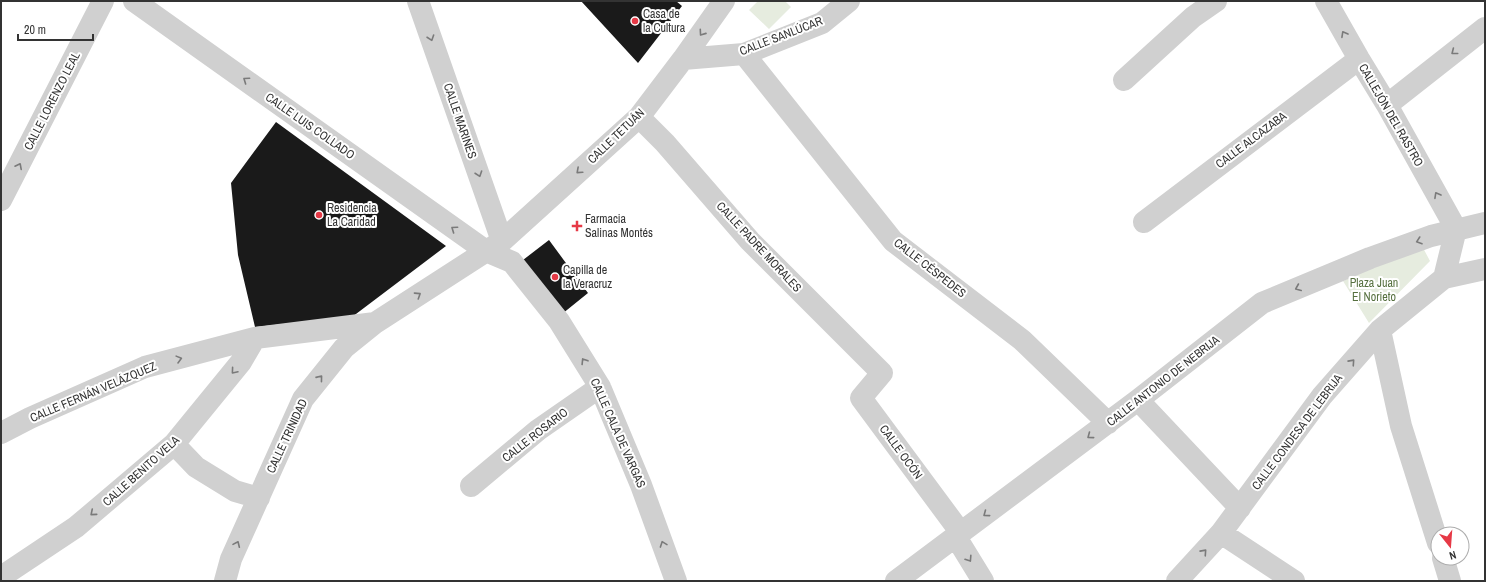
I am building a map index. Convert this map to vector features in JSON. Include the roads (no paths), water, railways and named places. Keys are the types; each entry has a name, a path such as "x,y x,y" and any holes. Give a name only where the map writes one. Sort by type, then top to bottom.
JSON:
{"street":[{"name":"CALLE LORENZO LEAL","path":"1,200 103,1"},
{"name":"CALLE LUIS COLLADO","path":"134,1 494,246"},
{"name":"CALLE MARINES","path":"418,1 494,246"},
{"name":"CALLE TETUÁN","path":"494,246 639,117 683,59 724,1"},
{"name":"CALLE SANLÚCAR","path":"683,59 744,54 822,23 849,1"},
{"path":"1124,80 1193,17 1216,1"},
{"name":"CALLEJÓN DEL RASTRO","path":"1326,1 1387,105 1456,229"},
{"path":"1387,105 1485,28"},
{"name":"CALLE CÉSPEDES","path":"744,54 893,241 1022,340 1108,423"},
{"name":"CALLE ALCAZABA","path":"1144,222 1359,59"},
{"name":"CALLE PADRE MORALES","path":"639,117 665,143 750,241 882,373"},
{"path":"1485,208 1456,229 1444,278 1485,269"},
{"name":"CALLE ANTONIO DE NEBRIJA","path":"896,581 1108,423 1262,304 1370,258 1431,236 1485,223"},
{"name":"CALLE TRINIDAD","path":"225,581 231,559 303,399 344,348 375,323 494,246"},
{"name":"CALLE CALA DE VARGAS","path":"494,246 512,262 559,321 600,387 641,485 676,581"},
{"name":"CALLE CONDESA DE LEBRIJA","path":"1177,581 1221,533 1322,396 1380,330 1444,278"},
{"name":"CALLE FERNÁN VELÁZQUEZ","path":"1,433 30,418 145,367 255,338 375,323"},
{"path":"1380,330 1401,426 1433,526"},
{"name":"CALLE BENITO VELA","path":"1,577 76,527 174,444 241,362 255,338"},
{"name":"CALLE OCÓN","path":"882,373 860,398 958,535 983,581"},
{"name":"CALLE ROSARIO","path":"471,486 538,430 600,387"},
{"path":"1138,400 1240,508"},
{"path":"174,444 196,467 235,491 258,498"},
{"path":"1221,533 1294,581"},
{"path":"1445,566 1450,581"}],"place":[{"name":"Casa de la Cultura","path":"635,21"},
{"name":"Residencia La Caridad","path":"319,215"},
{"name":"Farmacia Salinas Montés","path":"577,226"},
{"name":"Capilla de la Veracruz","path":"555,277"}],"park label":[{"name":"Plaza Juan El Norieto","path":"1374,290"}]}
